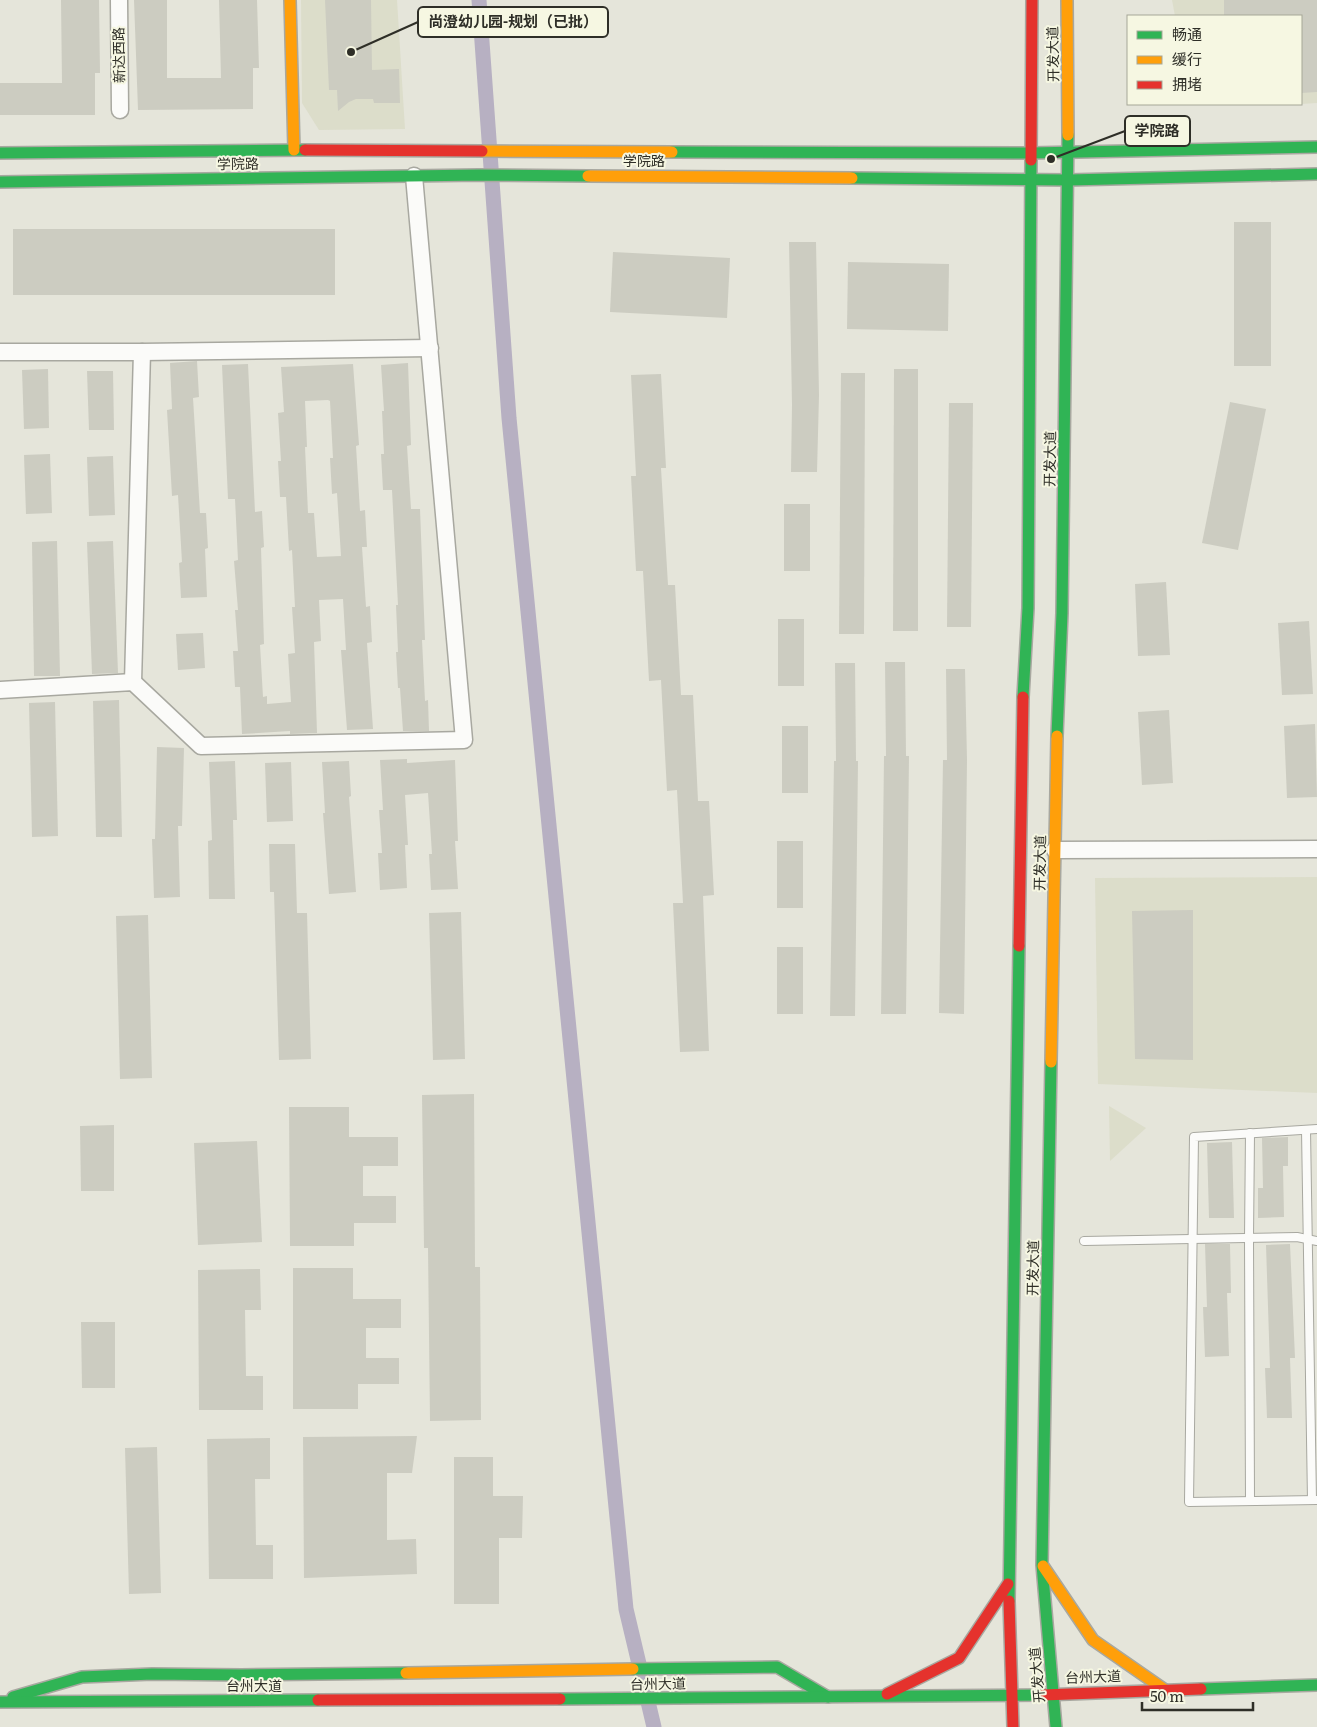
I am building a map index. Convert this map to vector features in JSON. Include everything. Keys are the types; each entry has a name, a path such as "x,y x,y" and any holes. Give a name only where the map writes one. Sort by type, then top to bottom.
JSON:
{"main road":[{"path":"290,0 294,150"},
{"name":"开发大道","path":"1013,1727 1008,1584 1022,705 1028,608 1032,0"},
{"name":"开发大道","path":"1056,1727 1042,1565 1069,180 1067,0"},
{"name":"学院路","path":"0,153 294,150 1031,153 1317,147"},
{"name":"学院路","path":"0,182 479,175 1069,180 1317,174"},
{"path":"1042,1565 1093,1640 1165,1690"},
{"path":"883,1697 960,1658 1008,1584"},
{"path":"0,1701 82,1677 143,1674 241,1675 777,1667 828,1697"},
{"name":"台州大道","path":"0,1701 1011,1696 1317,1685"}],"street":[{"name":"新达西路","path":"119,0 120,110"},
{"path":"0,690 133,682 201,746 464,740 414,176"},
{"path":"0,352 430,348"},
{"path":"133,682 142,352"},
{"path":"1055,850 1317,849"}],"lane":[{"path":"1306,1130 1307,1240 1315,1500 1190,1502 1194,1137 1317,1129"},
{"path":"1250,1133 1250,1501"},
{"path":"1084,1241 1297,1237 1317,1242"}],"shaded area":[{"path":"301,0 397,0 405,129 319,130 302,103"},
{"path":"1172,0 1317,0 1317,103 1302,104 1302,15 1175,15"},
{"path":"1317,877 1317,1093 1098,1084 1095,878"},
{"path":"1109,1106 1146,1128 1110,1161"}],"building":[{"path":"61,0 99,0 100,73 95,73 95,115 0,115 0,83 62,83"},
{"path":"134,0 167,0 167,78 221,78 219,0 257,0 259,68 253,68 253,109 138,110"},
{"path":"325,0 371,0 372,70 399,69 400,103 374,103 373,99 356,99 338,111 337,90 329,90"},
{"path":"1224,0 1317,0 1317,92 1302,93 1302,15 1224,15"},
{"path":"1234,222 1271,222 1271,366 1234,366"},
{"path":"13,229 335,229 335,295 13,295"},
{"path":"789,242 816,242 819,395 817,472 791,472 792,405"},
{"path":"613,252 730,258 727,318 610,312"},
{"path":"848,262 949,264 948,331 847,329"},
{"path":"197,361 199,397 193,398 200,513 206,513 208,548 205,549 207,597 181,598 179,563 182,562 178,495 172,496 167,410 172,409 170,363"},
{"path":"408,363 411,445 407,446 411,509 420,509 425,640 422,640 425,701 428,700 429,731 403,731 396,652 398,652 396,605 398,605 392,490 383,490 381,454 384,454 382,411 384,411 381,365"},
{"path":"248,364 255,512 262,511 264,547 261,548 264,644 260,645 263,697 267,696 267,704 291,702 288,654 295,653 292,607 295,607 292,550 289,551 286,497 280,497 278,461 281,461 278,413 284,412 281,367 353,364 359,445 356,446 360,511 365,510 367,547 362,547 366,607 370,606 372,642 367,643 373,729 347,730 341,650 346,650 343,599 319,600 321,641 314,642 317,733 290,734 290,731 242,734 240,687 235,687 233,651 238,651 235,610 238,610 234,561 238,560 235,499 228,499 222,365","holes":["305,401 330,401 333,458 330,458 332,494 337,493 341,556 317,557 314,513 308,513"]},
{"path":"48,369 49,428 24,429 22,370"},
{"path":"894,369 918,369 918,631 893,631"},
{"path":"87,371 113,371 114,430 89,430"},
{"path":"841,373 865,373 864,634 839,634"},
{"path":"661,374 666,468 661,468 668,585 675,585 681,695 693,695 698,801 709,801 714,895 703,896 709,1051 680,1052 673,903 683,903 677,790 667,791 661,680 649,681 643,571 636,571 631,476 636,476 631,375"},
{"path":"1230,402 1266,409 1238,550 1202,543"},
{"path":"949,403 973,403 971,627 947,627"},
{"path":"50,454 52,513 26,514 24,455"},
{"path":"113,456 115,515 89,516 87,457"},
{"path":"784,504 810,504 810,571 784,571"},
{"path":"57,541 60,676 34,676 32,542"},
{"path":"113,541 118,673 92,674 87,542"},
{"path":"1166,582 1170,655 1138,656 1135,584"},
{"path":"778,619 804,619 804,686 778,686"},
{"path":"1309,621 1313,694 1282,695 1278,623"},
{"path":"203,633 205,668 178,670 176,634"},
{"path":"885,662 905,662 906,756 909,756 906,1014 881,1014 884,756 886,756"},
{"path":"835,663 855,663 856,761 858,761 855,1016 830,1016 834,761 836,761"},
{"path":"946,669 965,669 967,760 964,1014 939,1013 943,760 947,760"},
{"path":"119,700 122,837 96,837 93,701"},
{"path":"55,702 58,836 32,837 29,703"},
{"path":"1169,710 1173,783 1142,785 1138,712"},
{"path":"1315,724 1317,797 1287,798 1284,726"},
{"path":"782,726 808,726 808,793 782,793"},
{"path":"157,747 184,748 182,826 178,826 180,897 154,898 152,839 155,839"},
{"path":"407,759 407,763 455,760 458,841 455,841 458,889 431,890 429,854 432,854 428,793 405,795 408,845 405,845 407,888 380,890 378,853 382,853 379,810 383,810 380,760"},
{"path":"235,761 237,820 233,820 235,899 209,899 208,841 212,840 209,762"},
{"path":"349,761 351,796 349,797 356,892 329,894 323,813 325,813 322,762"},
{"path":"291,762 293,821 267,822 265,763"},
{"path":"777,841 803,841 803,908 777,908"},
{"path":"269,844 295,844 297,913 307,913 311,1059 279,1060 274,892 270,892"},
{"path":"1193,910 1193,1060 1135,1059 1132,911"},
{"path":"461,912 465,1059 433,1060 429,913"},
{"path":"148,915 152,1078 120,1079 116,916"},
{"path":"777,947 803,947 803,1014 777,1014"},
{"path":"474,1094 475,1267 480,1267 481,1420 430,1421 428,1248 424,1248 422,1095"},
{"path":"289,1107 349,1107 349,1137 398,1137 398,1166 363,1166 363,1196 396,1196 396,1223 354,1223 354,1246 290,1246"},
{"path":"114,1125 114,1191 81,1191 80,1126"},
{"path":"1288,1137 1288,1166 1283,1166 1284,1217 1258,1218 1258,1188 1263,1188 1262,1138"},
{"path":"257,1141 262,1242 198,1245 194,1143"},
{"path":"1232,1142 1234,1218 1209,1218 1207,1143"},
{"path":"1205,1244 1230,1244 1231,1293 1227,1293 1229,1356 1205,1357 1203,1307 1207,1307"},
{"path":"1290,1244 1295,1358 1290,1358 1292,1418 1267,1418 1265,1368 1270,1368 1266,1245"},
{"path":"293,1268 353,1268 353,1299 401,1299 401,1328 366,1328 366,1358 399,1358 399,1384 358,1384 358,1409 293,1409"},
{"path":"260,1269 261,1310 245,1310 246,1376 263,1376 263,1410 199,1410 198,1270"},
{"path":"81,1322 115,1322 115,1388 82,1388"},
{"path":"417,1436 412,1473 387,1473 387,1540 416,1539 417,1574 304,1578 303,1437"},
{"path":"270,1438 270,1479 255,1479 256,1545 273,1545 273,1579 209,1579 207,1439"},
{"path":"157,1447 161,1593 129,1594 125,1448"},
{"path":"454,1457 493,1457 493,1496 523,1496 522,1538 499,1538 499,1604 454,1604"}],"waterway":[{"path":"479,0 509,418 626,1609 654,1727"}],"traffic: fast":[{"path":"1057,736 1062,613 1068,135"},
{"path":"672,152 1031,153 1317,147"},
{"path":"0,153 305,150"},
{"path":"1023,697 1028,608 1031,160"},
{"path":"852,178 1069,180 1317,174"},
{"path":"0,182 479,175 588,176"},
{"path":"1009,1601 1019,946"},
{"path":"1051,1062 1042,1565 1056,1727"},
{"path":"633,1669 777,1667 828,1697"},
{"path":"13,1697 82,1677 152,1674 406,1673"},
{"path":"1201,1689 1317,1685"},
{"path":"560,1699 1043,1695"},
{"path":"0,1702 318,1700"}],"traffic: slow":[{"path":"290,0 294,150"},
{"path":"1067,0 1068,135"},
{"path":"482,151 672,152"},
{"path":"588,176 852,178"},
{"path":"1051,1062 1057,736"},
{"path":"1043,1566 1093,1640 1165,1690"},
{"path":"406,1673 633,1669"}],"traffic: jam":[{"path":"1031,160 1032,0"},
{"path":"305,150 482,151"},
{"path":"1019,946 1023,697"},
{"path":"887,1694 959,1658 1008,1584"},
{"path":"1009,1601 1013,1727"},
{"path":"1043,1695 1201,1689"},
{"path":"318,1700 560,1699"}],"place":[{"name":"尚澄幼儿园-规划（已批）","path":"351,52"},
{"name":"学院路","path":"1051,159"}]}
